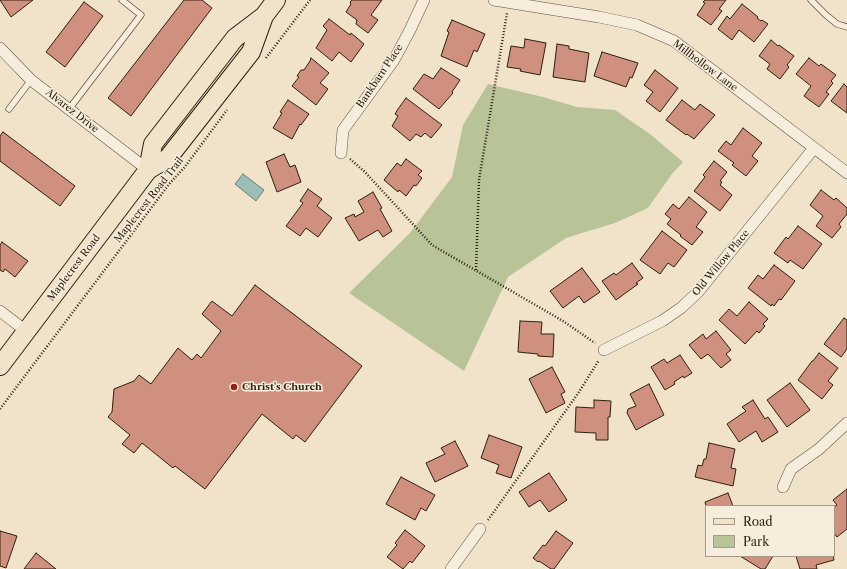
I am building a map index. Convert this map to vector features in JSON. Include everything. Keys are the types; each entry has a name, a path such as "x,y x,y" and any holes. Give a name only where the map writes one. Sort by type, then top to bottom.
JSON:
{"main road":[{"name":"Maplecrest Road","path":"0,366 148,170 153,144 235,38 264,16 276,0"}],"street":[{"name":"Bankbarn Place","path":"341,153 343,130 394,60 424,0"},
{"name":"Millhollow Lane","path":"494,0 599,17 637,25 674,41 847,173"},
{"name":"Alvarez Drive","path":"0,48 30,80 148,170"},
{"name":"Old Willow Place","path":"604,350 662,321 681,308 698,292 814,148"},
{"path":"0,311 26,331"},
{"path":"782,487 791,470 818,449 847,423"},
{"path":"451,569 480,529"}],"lane":[{"path":"69,110 141,14 122,0"},
{"path":"811,0 837,24 847,27"},
{"path":"9,110 30,80"}],"path":[{"path":"264,61 310,0"},
{"path":"476,270 479,180 509,3"},
{"name":"Maplecrest Road Trail","path":"0,409 170,183 184,168 232,104"},
{"path":"341,153 365,172 432,244 563,320 604,350 593,371 579,392 480,529"}],"green space":[{"path":"488,84 577,107 615,110 650,134 683,162 672,174 648,208 615,223 566,238 508,277 464,371 349,293 410,233 452,177 463,125"}],"water":[{"path":"243,174 264,190 256,201 235,184"}],"building":[{"path":"0,0 33,0 11,17"},
{"path":"184,0 202,0 212,8 131,116 108,98"},
{"path":"352,0 382,0 371,15 378,20 368,33 356,24 357,20 346,12"},
{"path":"705,0 726,0 719,9 722,11 711,25 697,15 705,3 703,2"},
{"path":"84,2 103,16 65,67 46,52"},
{"path":"742,4 758,17 757,18 768,24 754,42 739,30 732,40 718,29 727,16 730,19"},
{"path":"329,19 350,35 351,33 364,44 351,62 339,52 332,61 316,48 327,30 323,26"},
{"path":"452,20 485,34 477,52 474,50 467,67 441,56 449,32 447,31"},
{"path":"525,39 546,43 540,75 520,71 521,69 507,67 511,46 524,48"},
{"path":"771,40 794,56 787,65 789,67 780,79 767,69 770,64 759,56"},
{"path":"557,44 569,46 569,49 589,53 585,82 553,77"},
{"path":"602,52 638,63 632,78 630,77 626,87 594,76"},
{"path":"311,58 329,73 320,83 328,89 316,105 292,86 299,77 297,76 301,70 304,70"},
{"path":"809,58 819,66 821,64 836,75 831,81 833,83 826,92 829,94 819,107 804,96 811,86 796,74"},
{"path":"441,68 460,80 452,92 453,93 439,109 413,89 424,74 433,79"},
{"path":"655,70 678,88 660,112 646,101 653,92 644,85"},
{"path":"844,84 847,87 847,113 831,101"},
{"path":"406,98 442,125 431,138 425,133 421,137 416,134 410,141 392,126 398,116 395,114"},
{"path":"288,100 309,114 301,125 300,124 292,139 273,128 282,113 280,112"},
{"path":"682,100 695,110 700,104 715,115 694,139 666,120"},
{"path":"743,128 762,143 752,156 758,161 746,176 732,165 734,163 718,151 726,141 731,145"},
{"path":"3,132 75,186 60,206 0,161 0,136"},
{"path":"284,154 290,167 295,165 301,182 277,192 266,162"},
{"path":"406,159 422,171 418,175 422,178 416,186 414,185 406,196 399,190 398,192 384,180 397,163 401,166"},
{"path":"714,161 727,172 720,181 722,182 720,185 732,195 720,211 694,191 705,177 703,175"},
{"path":"308,189 322,199 317,206 332,218 318,237 306,228 300,236 286,226 303,203 300,201"},
{"path":"821,190 834,200 836,198 847,208 847,214 839,224 841,227 832,238 816,226 823,216 810,205"},
{"path":"373,192 392,231 383,237 378,230 359,241 345,218 354,214 355,217 364,212 358,201"},
{"path":"689,197 707,212 696,227 703,232 692,245 667,224 671,219 665,214 673,204 679,209"},
{"path":"798,226 822,244 803,269 790,260 788,263 774,253 786,237 788,239"},
{"path":"662,231 687,250 674,267 668,263 660,274 640,260"},
{"path":"2,242 28,261 15,277 5,269 3,272 0,270 0,245"},
{"path":"632,263 643,278 636,283 638,284 616,300 602,281 614,273 616,275"},
{"path":"774,265 795,281 781,300 779,299 774,306 772,304 771,306 748,288 758,275 763,279"},
{"path":"582,268 600,292 584,303 579,296 563,308 550,291"},
{"name":"Christ's Church","path":"255,285 362,366 305,442 296,435 293,439 262,414 205,489 175,466 173,468 142,443 134,453 122,444 130,435 108,417 112,412 114,389 134,381 139,375 151,384 178,348 192,360 197,354 201,358 221,331 202,314 212,301 232,316"},
{"path":"749,302 768,319 763,324 765,326 759,333 757,331 745,344 719,320 729,309 737,316"},
{"path":"844,318 847,320 847,349 841,357 824,344"},
{"path":"520,321 542,322 541,334 554,334 553,357 518,352"},
{"path":"716,331 731,350 726,354 731,360 721,368 708,354 701,359 689,345 703,334 706,339"},
{"path":"819,353 838,368 828,381 833,385 822,399 798,380"},
{"path":"680,355 692,373 684,378 683,376 674,382 675,384 665,390 651,367 664,359 667,363"},
{"path":"552,367 565,392 561,394 565,403 546,413 529,379"},
{"path":"790,383 810,410 787,427 767,400"},
{"path":"649,384 664,415 636,430 627,413 628,409 636,406 630,394"},
{"path":"594,400 611,401 610,417 608,417 608,440 596,440 596,433 575,432 576,407 594,408"},
{"path":"753,400 765,419 768,417 778,432 762,442 756,431 739,442 727,424 746,411 742,407"},
{"path":"489,435 522,447 511,478 496,473 499,465 481,458"},
{"path":"455,441 468,466 435,482 426,463 445,454 441,448"},
{"path":"709,443 735,449 731,468 736,469 733,486 695,477 698,465 702,466 704,459 706,459"},
{"path":"549,473 567,500 549,512 540,500 529,507 519,492"},
{"path":"401,477 435,495 426,511 421,508 415,520 386,504"},
{"path":"847,489 847,529 837,537 835,534 835,506 837,505 833,500"},
{"path":"728,493 733,505 706,505 705,502"},
{"path":"405,530 425,546 412,563 410,561 403,569 387,557 397,545 395,543"},
{"path":"0,531 17,536 6,568 0,566"},
{"path":"556,531 573,543 554,569 551,569 533,558 543,545 545,546"},
{"path":"36,553 56,569 24,569"},
{"path":"742,557 772,557 765,569 761,569"},
{"path":"796,557 833,557 834,560 816,565 817,569 800,569"}],"place":[{"name":"Christ's Church","path":"234,387"}]}
